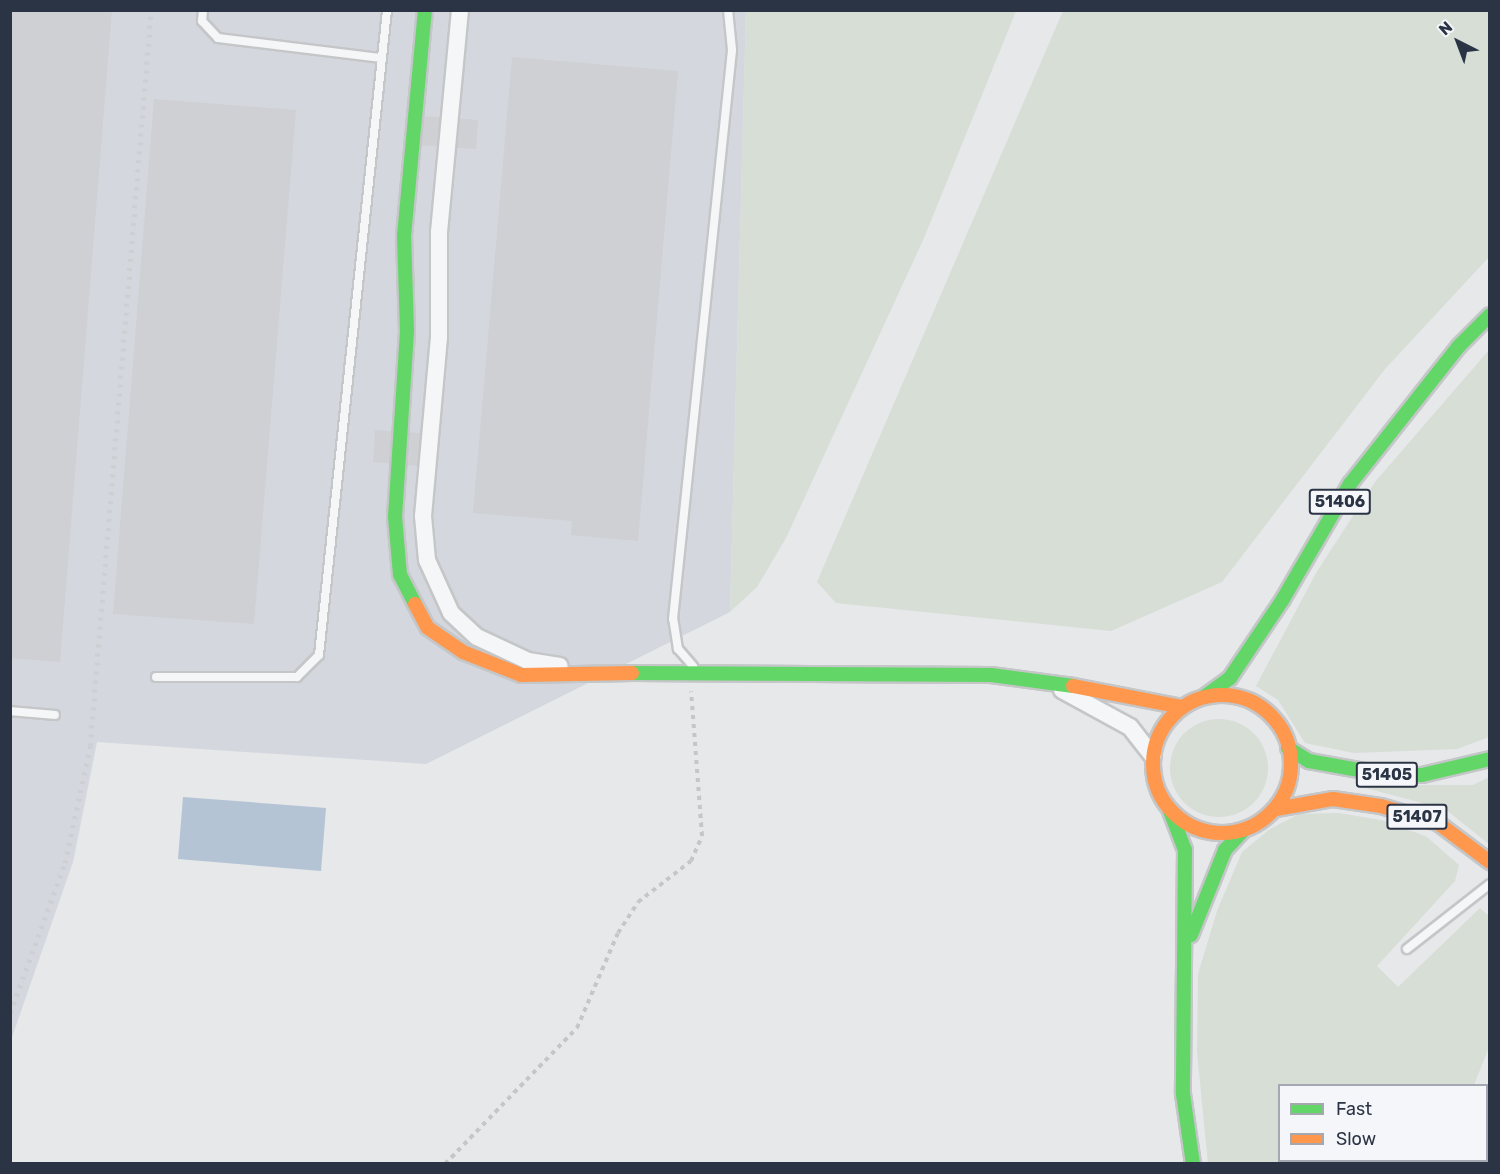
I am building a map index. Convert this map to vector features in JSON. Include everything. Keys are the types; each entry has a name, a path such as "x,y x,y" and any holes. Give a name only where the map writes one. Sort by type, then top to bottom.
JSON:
{"main road":[{"path":"425,10 404,236 407,331 395,517 400,575 428,628 463,652 521,675 695,672 980,675 1091,688 1182,708"},
{"name":"51406","path":"1170,811 1157,789 1153,756 1162,729 1182,708 1204,697 1230,678 1283,599 1350,484 1459,346 1490,315"},
{"name":"51406","path":"1193,1164 1183,1094 1187,946 1225,850 1243,831 1276,809 1290,783 1288,748 1279,724 1257,704 1223,694 1204,697"},
{"name":"51405","path":"1288,748 1309,761 1386,775 1422,776 1490,759"},
{"name":"51407","path":"1276,809 1333,799 1381,806 1438,823 1490,862"},
{"path":"1170,811 1206,832 1243,831"},
{"path":"1170,811 1185,850 1187,946"}],"street":[{"path":"460,10 439,232 439,338 423,516 427,560 451,613 477,637 528,661 602,673"},
{"path":"1044,683 1094,704 1130,727 1153,756"}],"lane":[{"path":"203,10 202,21 218,38 382,57"},
{"path":"156,677 297,677 319,655 387,10"},
{"path":"695,672 678,649 673,619 732,50 728,10"},
{"path":"10,711 55,715"},
{"path":"1407,949 1490,884"}],"path":[{"path":"445,1164 577,1028 618,933 638,902 691,861 702,836 695,672"}],"shaded area":[{"path":"746,10 1016,11 924,238 786,538 757,587 730,612"},
{"path":"11,11 746,11 730,612 426,764 97,742 73,862 11,1040"},
{"path":"1063,11 1489,11 1489,257 1385,369 1222,582 1111,631 836,603 817,582"},
{"path":"1489,350 1489,737 1457,749 1354,753 1305,743 1278,700 1256,686 1316,573 1375,482"},
{"path":"1219,719 1238,722 1254,733 1265,749 1268,768 1265,787 1254,803 1238,814 1219,817 1200,814 1184,803 1173,787 1170,768 1173,749 1184,733 1200,722"},
{"path":"1489,777 1489,844 1445,809 1354,785 1473,785"},
{"path":"1339,813 1386,821 1427,837 1459,865 1455,881 1377,966 1398,987 1480,908 1489,916 1489,1047 1474,1084 1278,1084 1278,1162 1427,1163 1208,1164 1197,1052 1198,974 1217,911 1242,852 1270,829 1299,814"}],"water":[{"path":"183,797 326,808 321,871 178,859"}],"building":[{"path":"10,10 112,10 60,662 10,658"},
{"path":"512,57 678,71 638,541 571,535 572,521 473,513"},
{"path":"154,99 296,110 254,624 113,614"},
{"path":"419,116 478,120 476,149 417,145"},
{"path":"375,430 434,434 431,467 373,462"}],"railway":[{"path":"10,1013 65,863 90,746 151,10"}],"traffic: fast":[{"path":"415,604 400,575 395,517 407,331 404,236 425,10"},
{"path":"1204,697 1230,678 1283,599 1350,484 1459,346 1490,315"},
{"path":"632,673 991,675 1073,686"},
{"path":"1288,748 1309,761 1386,775 1422,775 1490,759"},
{"path":"1170,811 1185,850 1183,1094 1193,1164"},
{"path":"1191,935 1225,850 1243,831"}],"traffic: slow":[{"path":"415,604 428,628 463,652 521,675 632,673"},
{"path":"1073,686 1182,707"},
{"path":"1222,695 1249,700 1261,706 1271,715 1280,725 1286,737 1291,764 1286,791 1280,803 1271,813 1261,822 1249,828 1222,833 1195,828 1183,822 1173,813 1164,803 1158,791 1153,764 1158,737 1164,725 1173,715 1183,706 1195,700 1222,695"},
{"path":"1276,809 1333,799 1381,806 1438,823 1490,862"}]}
